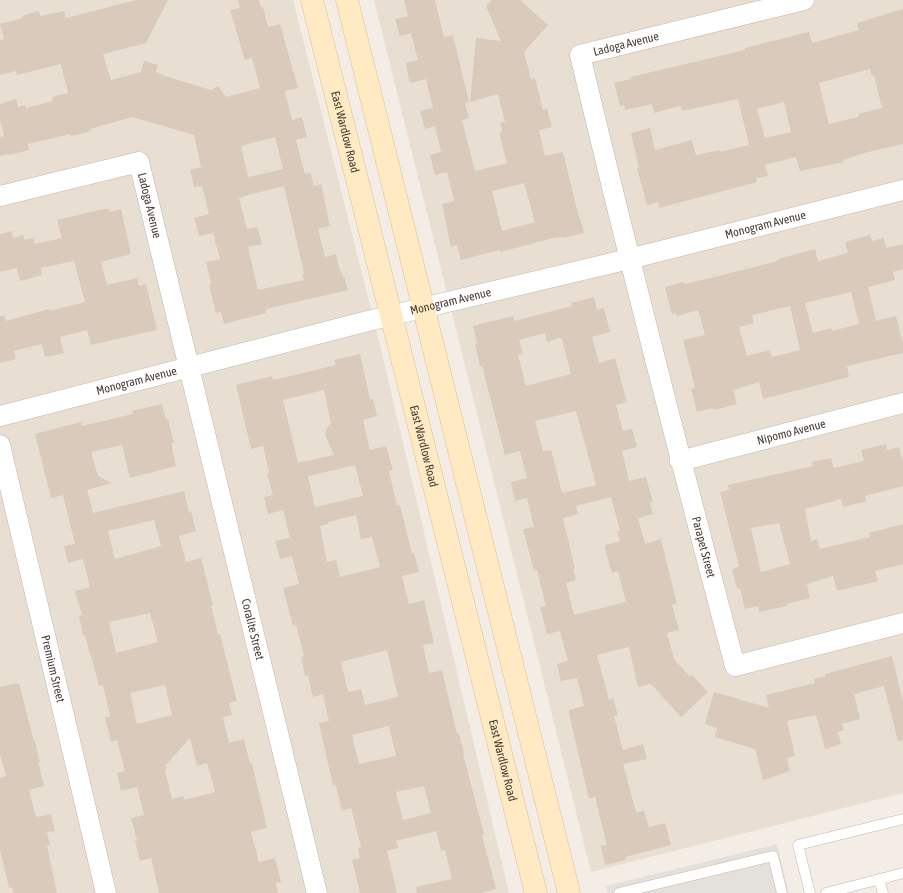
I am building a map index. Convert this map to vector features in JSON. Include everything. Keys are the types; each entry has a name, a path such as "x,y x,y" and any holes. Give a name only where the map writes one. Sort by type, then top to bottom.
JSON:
{"main road":[{"name":"East Wardlow Road","path":"312,0 536,893"},
{"path":"347,0 569,893"}],"street":[{"name":"Ladoga Avenue","path":"629,259 580,55 804,0"},
{"name":"Ladoga Avenue","path":"0,196 139,162 189,366"},
{"name":"Monogram Avenue","path":"0,416 391,315 629,259 903,190"},
{"name":"Parapet Street","path":"629,259 680,460 735,666 903,623"},
{"name":"Coralite Street","path":"189,366 318,893"},
{"name":"Nipomo Avenue","path":"680,460 903,403"},
{"name":"Premium Street","path":"0,445 106,893"}],"lane":[{"path":"810,893 798,845 903,819"},
{"path":"619,893 773,856 782,893"},
{"path":"826,893 903,873"},
{"path":"879,879 883,893"}],"shaded area":[{"path":"0,0 293,0 379,341 509,893 0,893"},
{"path":"374,0 903,0 903,793 591,872"},
{"path":"777,844 789,893 608,893 606,886"}],"building":[{"path":"136,0 168,0 146,43 103,54 111,80 141,72 144,61 158,65 156,72 168,77 211,90 218,86 226,97 260,88 252,58 245,60 230,10 240,8 238,0 259,0 261,7 263,7 268,27 280,24 298,88 285,91 292,120 302,117 307,137 296,140 305,174 310,172 314,186 321,184 330,226 318,229 325,257 336,254 340,271 344,276 348,290 266,309 266,313 224,324 221,312 216,313 209,285 211,284 206,262 220,259 213,233 199,236 194,218 209,214 202,186 194,187 190,170 201,167 194,135 132,117 90,129 91,131 28,144 29,150 0,156 0,137 4,136 0,120 0,104 16,99 18,107 25,105 26,108 53,101 52,97 68,93 61,64 17,75 16,71 0,75 0,40 4,39 0,24 22,18 22,16 39,11 40,16 64,11 66,18","holes":["275,137 283,169 248,177 241,146","284,186 304,273 302,274 304,280 258,290 248,247 262,244 257,227 247,229 239,198"]},
{"path":"404,0 435,0 444,37 453,35 469,102 465,103 469,118 462,120 475,171 507,163 499,133 502,132 500,123 505,122 498,94 470,102 476,38 501,41 486,6 492,0 520,0 548,25 524,52 531,79 535,78 543,110 547,109 552,127 539,130 545,156 563,152 584,233 562,238 553,238 500,252 499,250 461,260 457,245 451,247 442,204 454,201 447,172 435,175 430,155 441,152 435,126 425,129 420,111 433,108 426,79 411,83 409,81 406,63 418,60 411,33 400,36 395,19 408,16","holes":["524,183 535,222 502,231 492,191"]},
{"path":"903,9 903,144 864,153 843,160 844,162 800,171 796,157 765,165 768,176 756,178 757,182 659,208 658,202 647,205 637,168 639,167 631,133 650,128 655,150 692,140 696,155 720,150 720,152 749,145 738,99 682,111 680,106 654,113 652,104 625,110 624,105 620,106 614,83 631,79 630,77 745,50 745,48 809,32 812,43 859,30 857,23","holes":["870,69 872,76 874,75 882,108 858,114 858,117 829,124 819,83","784,102 791,132 765,138 757,109"]},
{"path":"103,209 109,209 110,212 121,209 131,254 101,262 107,285 137,278 139,286 146,284 157,330 91,345 87,330 60,337 64,353 45,357 42,344 14,351 16,359 0,363 0,316 5,316 6,321 49,309 50,311 85,302 74,261 41,268 42,275 20,281 17,268 0,272 0,234 12,231 13,238 23,235 24,240 33,238 35,244 62,238 57,220"},
{"path":"870,235 872,241 884,238 886,248 903,244 903,269 893,272 895,280 868,287 876,321 896,316 903,344 903,353 847,366 849,377 763,399 759,382 733,390 737,404 714,410 713,408 697,412 691,389 695,388 683,340 705,335 698,310 677,316 676,313 672,314 665,287 683,282 684,284 706,279 774,262 779,260 778,259 815,249 818,261 848,253 845,242","holes":["851,292 859,324 832,331 831,328 813,333 805,303","790,306 800,350 772,357 770,350 747,356 739,327 754,323 752,315"]},
{"path":"594,297 597,310 604,308 610,332 592,337 599,363 615,358 627,402 616,405 623,431 632,429 637,447 622,451 629,481 646,477 653,502 650,502 653,514 638,518 645,544 661,539 677,604 672,605 679,630 667,633 674,659 690,677 692,675 708,692 681,717 651,684 638,687 629,647 597,655 609,700 613,698 618,715 614,716 623,750 643,744 647,759 623,764 636,812 644,811 649,827 665,823 671,845 625,857 626,860 605,865 601,846 607,845 595,797 589,799 570,718 569,710 584,706 577,678 561,681 557,664 568,661 560,631 547,634 540,607 546,606 537,570 534,571 523,529 534,527 527,498 515,501 511,482 527,478 520,451 505,455 482,366 480,366 473,326 513,316 514,321 572,306 571,303","holes":["545,333 547,342 560,338 562,339 571,374 526,386 518,355 523,354 519,340","576,411 596,485 562,493 551,450 543,451 535,421","611,497 620,531 617,531 620,541 605,545 606,553 612,573 618,571 626,602 574,615 566,583 576,580 573,569 575,569 563,518 578,514 576,506"]},
{"path":"360,354 370,399 373,399 377,416 363,420 370,450 386,446 393,470 389,471 397,506 400,505 412,553 414,553 419,572 402,576 409,604 424,600 434,643 423,645 429,673 442,670 457,734 459,734 484,834 482,835 496,889 481,893 417,893 416,887 452,879 445,850 441,851 436,831 396,841 398,848 387,851 397,893 360,893 352,860 360,858 358,848 361,847 351,808 342,811 336,785 333,786 319,723 329,721 323,694 313,697 308,675 305,676 301,657 304,656 296,625 293,626 283,588 299,584 292,556 280,559 275,541 290,538 283,510 268,514 264,497 273,495 267,474 269,472 263,446 251,449 236,385 272,376 273,380 336,365 334,360","holes":["324,390 331,424 327,428 325,435 334,455 298,463 283,400","355,465 363,496 315,507 308,476","356,515 361,539 372,537 380,567 340,577 336,560 327,562 320,526 328,524 328,522","387,650 398,697 365,705 361,689 348,692 341,662","389,726 396,756 359,764 352,735","424,786 431,813 403,820 396,792"]},
{"path":"162,404 166,420 168,419 174,443 171,443 176,466 130,478 122,445 91,452 98,476 112,483 87,490 93,513 184,491 189,512 191,511 196,531 179,536 186,562 201,558 213,605 211,605 218,634 220,634 237,701 229,703 232,715 223,717 229,743 244,739 250,764 252,763 267,828 251,832 259,862 275,858 281,882 276,883 278,893 159,893 151,858 140,861 135,841 137,840 131,818 144,815 137,787 121,791 117,773 125,771 117,740 111,742 105,718 110,716 103,685 99,686 85,635 83,635 79,616 82,615 75,591 90,587 83,559 68,563 64,546 75,544 63,495 51,498 35,434 81,422 82,426 133,414 132,411","holes":["154,520 161,546 115,559 108,531","150,613 158,642 116,653 109,622","165,685 172,715 137,724 130,693","190,738 197,766 207,763 215,792 184,800 183,796 172,799 165,771 167,768 166,765"]},
{"path":"886,444 887,450 899,447 903,461 903,486 865,496 867,501 843,507 841,499 805,509 811,541 817,539 820,549 870,537 869,533 903,524 903,564 875,571 878,581 837,591 833,576 807,584 810,598 787,604 787,606 759,612 758,606 745,609 740,588 737,589 732,570 739,566 720,492 729,490 728,485 813,466 812,462 831,458 834,468 864,461 861,450","holes":["779,523 790,564 761,572 751,528"]},
{"path":"892,656 903,702 903,740 898,741 884,686 854,694 860,719 842,724 844,730 838,732 841,744 825,749 816,715 787,721 795,756 787,758 790,771 763,780 755,749 715,737 717,728 705,724 714,692 769,708 766,695 815,683 814,679 826,676 825,674"},
{"path":"19,683 40,762 38,762 44,786 29,790 36,817 51,814 55,831 47,832 50,845 47,846 57,893 14,893 12,888 9,888 0,849 0,778 6,776 0,754 0,687"}]}
